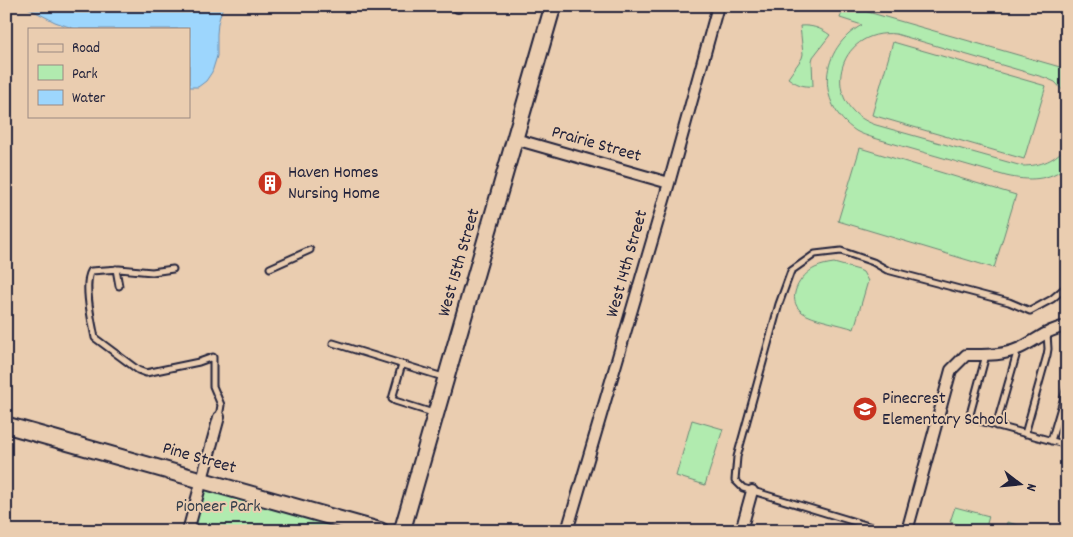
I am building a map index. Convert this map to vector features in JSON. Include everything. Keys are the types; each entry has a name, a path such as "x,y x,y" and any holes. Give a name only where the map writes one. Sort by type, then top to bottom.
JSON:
{"street":[{"name":"West 15th Street","path":"402,531 553,6"},
{"name":"West 14th Street","path":"567,531 669,183 718,6"},
{"name":"Prairie Street","path":"515,139 669,183"},
{"path":"907,531 951,370 966,355 1000,355 1016,349 1056,328 1067,326"},
{"path":"188,531 219,417"},
{"name":"Pine Street","path":"6,425 381,531"},
{"path":"741,531 752,491"}],"lane":[{"path":"270,268 310,250"},
{"path":"885,531 743,488 735,480 737,457 779,304 791,271 815,254 841,251 873,262 887,270 1009,302 1030,311 1052,300 1067,285"},
{"path":"173,270 152,272 116,269 90,271 87,286 94,338 138,370 146,373 213,358 213,386 220,405 219,417"},
{"path":"116,269 119,286"},
{"path":"1025,434 1047,355 1047,333"},
{"path":"333,343 446,378"},
{"path":"996,426 1016,356 1016,349"},
{"path":"986,355 969,418 1067,445"},
{"path":"402,364 392,399 436,414"},
{"path":"1051,441 1067,387"}],"green space":[{"path":"844,6 1067,69 1067,95 1055,82 1046,78 896,34 876,35 859,43 848,55 842,70 841,86 846,102 858,115 876,125 1022,166 1036,165 1048,161 1058,155 1067,145 1067,166 1046,177 1014,178 874,138 856,131 842,119 833,106 828,91 831,61 837,47 848,35 862,25 840,18"},
{"path":"800,26 823,30 830,35 813,57 813,86 800,85 788,78 803,54"},
{"path":"893,42 1046,86 1024,159 872,115"},
{"path":"860,148 1016,195 994,268 838,221"},
{"path":"834,263 863,272 868,281 854,329 807,315 797,307 795,301 796,288 809,271"},
{"path":"692,420 723,429 705,485 676,476"},
{"name":"Pioneer Park","path":"202,480 381,531 188,531"},
{"path":"955,507 989,516 985,531 950,522"},
{"path":"1007,522 1038,531 1005,531"}],"water":[{"path":"24,6 223,6 218,23 217,56 212,72 206,81 198,87 190,87 190,28 72,28 55,22"}],"place":[{"name":"Haven Homes Nursing Home","path":"270,183"},
{"name":"Pinecrest Elementary School","path":"865,409"}]}
